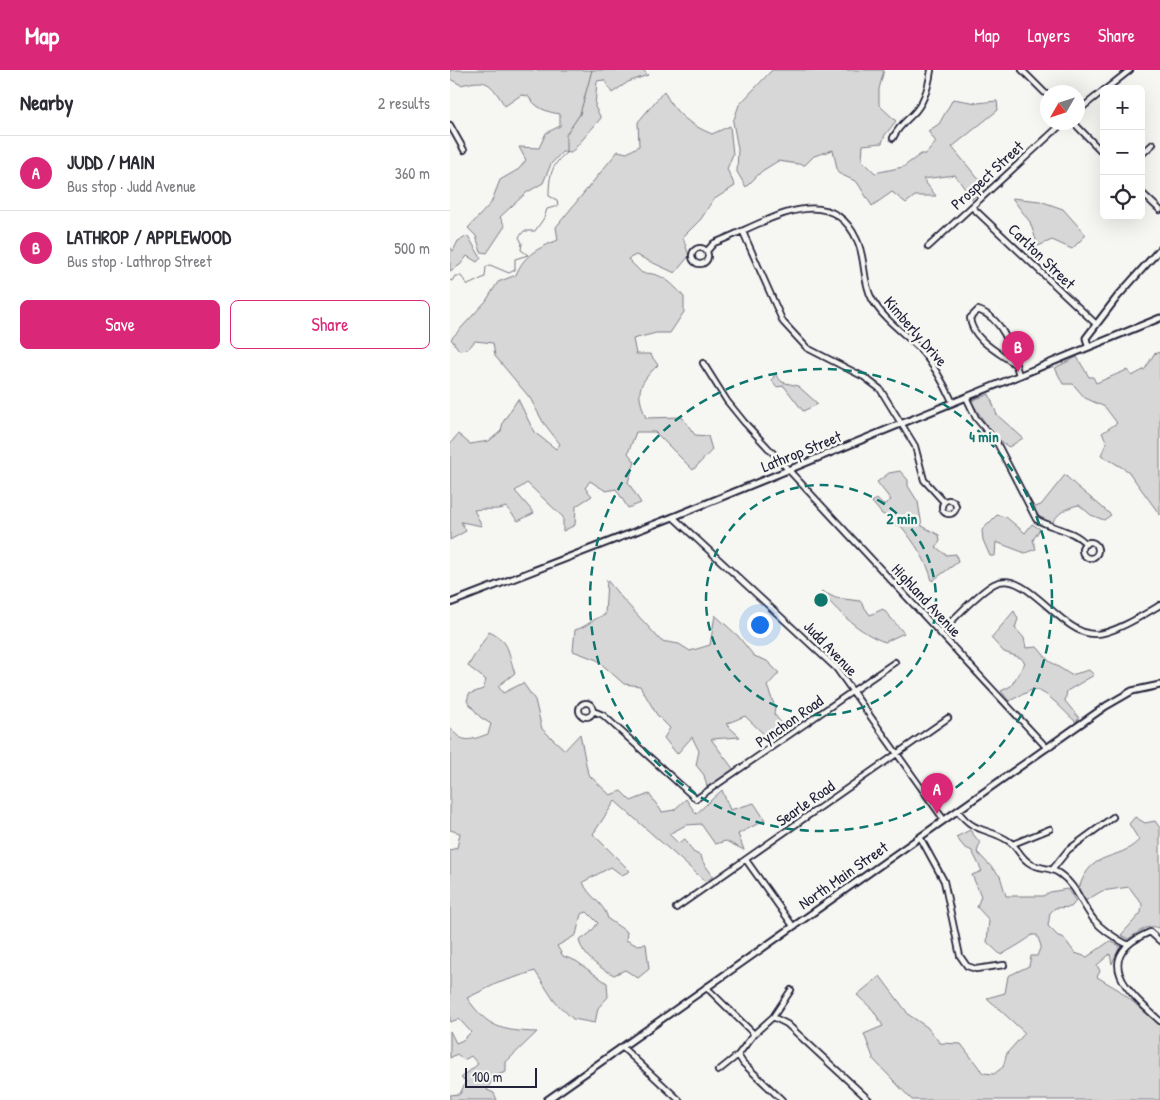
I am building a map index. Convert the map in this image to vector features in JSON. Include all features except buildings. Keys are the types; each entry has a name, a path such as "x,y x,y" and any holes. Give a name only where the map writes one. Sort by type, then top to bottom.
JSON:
{"street":[{"path":"893,138 900,126 920,104 931,70"},
{"path":"1022,70 1040,88"},
{"path":"1111,85 1130,70"},
{"path":"1085,106 1100,94"},
{"path":"450,125 464,150"},
{"name":"Prospect Street","path":"928,247 1055,130"},
{"path":"1082,130 1100,150"},
{"path":"1145,152 1154,144"},
{"path":"1145,196 1160,210"},
{"name":"Kimberly Drive","path":"706,251 714,243 782,214 809,207 830,212 844,221 858,242 871,298 931,363 954,402"},
{"name":"Carlton Street","path":"972,207 1096,324"},
{"path":"743,232 775,308 787,327 807,348 872,382 885,395 914,446 924,480 944,502"},
{"path":"1088,346 1086,338 1096,324 1160,249"},
{"path":"1016,365 990,347 972,328 970,318 974,312 980,310 987,314 1007,337 1016,365 1019,375"},
{"name":"Lathrop Street","path":"450,603 673,517 1160,318"},
{"name":"Highland Avenue","path":"703,363 735,411 1047,748"},
{"path":"966,397 976,418 997,443 1036,519 1068,531 1086,544"},
{"name":"Judd Avenue","path":"673,517 822,653 853,690 944,820"},
{"path":"940,632 985,591 1002,581 1019,584 1076,630 1093,634 1110,631 1160,605"},
{"name":"Pynchon Road","path":"593,711 603,715 696,799 895,662"},
{"name":"North Main Street","path":"547,1100 1122,696 1160,684"},
{"name":"Searle Road","path":"676,908 948,718"},
{"path":"958,811 973,827 998,835 1013,844 1029,863 1052,870 1073,887 1096,922 1109,934 1128,945"},
{"path":"1052,870 1068,850 1113,817"},
{"path":"1013,844 1050,828"},
{"path":"920,837 944,881 960,956 967,966 976,970 1004,965"},
{"path":"746,860 793,926"},
{"path":"1160,941 1150,932 1128,945 1120,957 1118,970 1120,979 1128,991 1160,1021"},
{"path":"706,987 754,1034"},
{"path":"718,1071 738,1055 754,1034 773,1017 792,990"},
{"path":"773,1017 786,1024 869,1100"},
{"path":"622,1047 679,1100"},
{"path":"738,1055 743,1063 782,1100"}],"shaded area":[{"path":"450,70 643,70 648,75 628,82 612,93 604,80 597,81 595,107 601,118 571,153 562,152 551,164 543,183 526,193 500,217 505,226 487,253 481,252 476,236 468,228 491,203 500,180 519,169 526,160 519,147 539,148 546,133 560,126 560,114 542,109 534,104 528,96 521,95 505,106 488,84 478,82 461,85 450,79"},
{"path":"772,70 884,70 879,89 879,105 896,121 885,135 882,143 863,145 862,160 875,173 903,167 921,154 926,154 936,142 928,131 939,124 953,99 977,103 997,101 998,110 952,147 985,187 972,199 955,175 923,179 936,196 915,196 906,203 892,192 872,206 857,182 838,173 833,150 814,156 805,165 778,161 762,171 746,187 737,172 738,149 733,122 739,105"},
{"path":"664,91 678,112 697,127 712,134 730,126 733,154 727,169 735,186 713,200 701,219 683,237 689,256 675,273 636,255 628,259 642,273 649,273 666,279 684,297 684,312 670,333 656,333 633,339 636,354 650,354 658,365 642,384 640,395 646,418 682,417 695,435 708,436 712,450 693,470 655,432 636,432 628,453 635,462 628,482 641,503 628,508 616,489 606,491 590,481 585,488 592,496 576,506 575,525 563,531 563,517 527,483 515,491 534,513 518,521 506,507 474,510 482,526 461,522 466,531 450,540 450,444 458,434 470,444 489,441 501,431 503,422 518,399 534,432 556,449 560,444 543,422 530,398 495,356 493,343 475,341 468,349 459,350 451,339 486,301 498,282 516,275 528,257 538,249 558,240 556,227 618,151 627,153 639,146 638,122"},
{"path":"1012,198 1040,201 1063,209 1086,235 1072,249 1052,240 1038,246 1030,222"},
{"path":"468,236 481,258 477,262 467,256 460,265 450,271 450,247 453,251 458,241"},
{"path":"1160,352 1160,515 1128,471 1101,455 1107,442 1102,433 1117,423 1105,407 1085,398 1073,384 1063,384 1055,368 1077,357 1089,377 1093,377 1096,383 1127,370 1132,376 1145,369 1154,354"},
{"path":"775,374 782,382 798,386 818,404 803,411 784,386 776,387 772,380"},
{"path":"989,394 997,415 1023,438 1009,447 993,433 971,401"},
{"path":"900,471 908,480 908,486 918,502 922,526 939,535 940,541 936,547 946,555 956,554 958,562 932,581 924,559 906,532 901,526 891,524 889,517 882,514 872,502 877,499 883,505 891,500 877,482 889,473"},
{"path":"1065,475 1111,515 1104,520 1091,515 1079,505 1063,511 1052,523 1039,519 1032,508 1041,505"},
{"path":"997,515 1006,517 1025,533 1032,524 1040,529 1033,540 1036,549 1025,553 996,542 995,556 990,556 983,540 982,530"},
{"path":"607,580 661,641 679,644 690,651 710,645 715,615 738,636 754,656 767,661 779,673 767,686 775,707 774,714 788,731 772,742 745,716 726,724 740,737 711,739 734,770 707,787 704,775 696,765 699,751 692,737 677,754 664,738 670,728 657,715 640,686 624,684 597,660 573,651 575,630 605,615"},
{"path":"821,591 836,598 860,601 870,615 883,609 904,633 885,642 876,638 858,628"},
{"path":"1014,611 1018,619 1015,628 1024,638 1026,648 1037,647 1049,661 1071,675 1089,670 1094,675 1067,691 1065,701 1079,718 1076,722 1051,698 1040,691 1034,689 1009,701 1001,691 1011,686 1025,663 1021,658 1004,652 991,638"},
{"path":"489,632 505,644 515,673 498,686 503,693 523,683 535,700 542,729 565,750 580,734 588,774 610,795 621,791 631,801 649,794 662,812 674,810 686,799 696,814 722,790 730,810 754,803 765,820 738,834 744,850 726,841 715,844 701,824 686,825 669,834 678,843 685,839 693,852 701,856 713,876 706,882 615,801 593,834 630,871 622,875 611,867 583,882 604,909 608,919 627,932 626,940 636,945 646,944 649,969 638,978 625,970 614,975 588,957 579,941 590,933 598,923 587,912 581,914 576,935 557,946 563,956 576,961 607,983 608,997 598,1008 595,1023 573,1019 555,1002 535,971 498,983 467,998 482,1016 497,1026 505,1029 537,1032 506,1062 506,1072 494,1076 487,1090 494,1093 497,1100 450,1100 450,1095 460,1094 466,1081 461,1078 478,1064 471,1056 464,1060 457,1054 450,1058 450,1031 456,1043 463,1040 471,1032 459,1019 450,1022 450,850 457,848 460,833 450,830 450,727 459,737 467,740 488,734 491,724 480,717 467,701 469,694 483,689 486,680 468,666"},
{"path":"1135,817 1145,823 1155,821 1160,828 1160,929 1156,927 1148,928 1128,939 1121,935 1141,913 1142,904 1129,887 1102,891 1085,901 1079,888 1084,875 1098,861 1122,852 1139,840 1129,824"},
{"path":"970,830 980,843 977,852 1000,876 1006,896 1043,896 1050,892 1067,889 1076,901 1071,907 1055,908 1050,913 1048,926 1058,936 1063,937 1075,953 1087,957 1110,941 1120,946 1112,964 1110,954 1097,965 1100,971 1097,977 1119,990 1160,1025 1160,1100 912,1100 874,1060 864,1034 883,1026 873,1010 857,995 880,976 909,1015 927,1027 940,1043 961,1044 983,1073 994,1074 1003,1067 1007,1053 1025,1033 987,998 1005,993 1008,976 1029,966 1031,956 1037,956 1041,946 1037,935 1032,935 1001,955 987,942 989,920 977,907 981,896 972,875 982,871 972,851 964,847 956,837"}],"waterway":[{"path":"450,280 452,281 455,276 461,276 468,285 485,277 486,267 490,265 509,273 515,270 515,259 528,255 521,250 522,243 519,237 524,231 535,231 544,218 547,209 558,206 557,200 549,196 550,177 557,162 566,153 566,135 580,114 592,70"}],"place":[{"name":"LATHROP / APPLEWOOD","path":"1018,372"},
{"name":"JUDD / MAIN","path":"937,814"}]}
